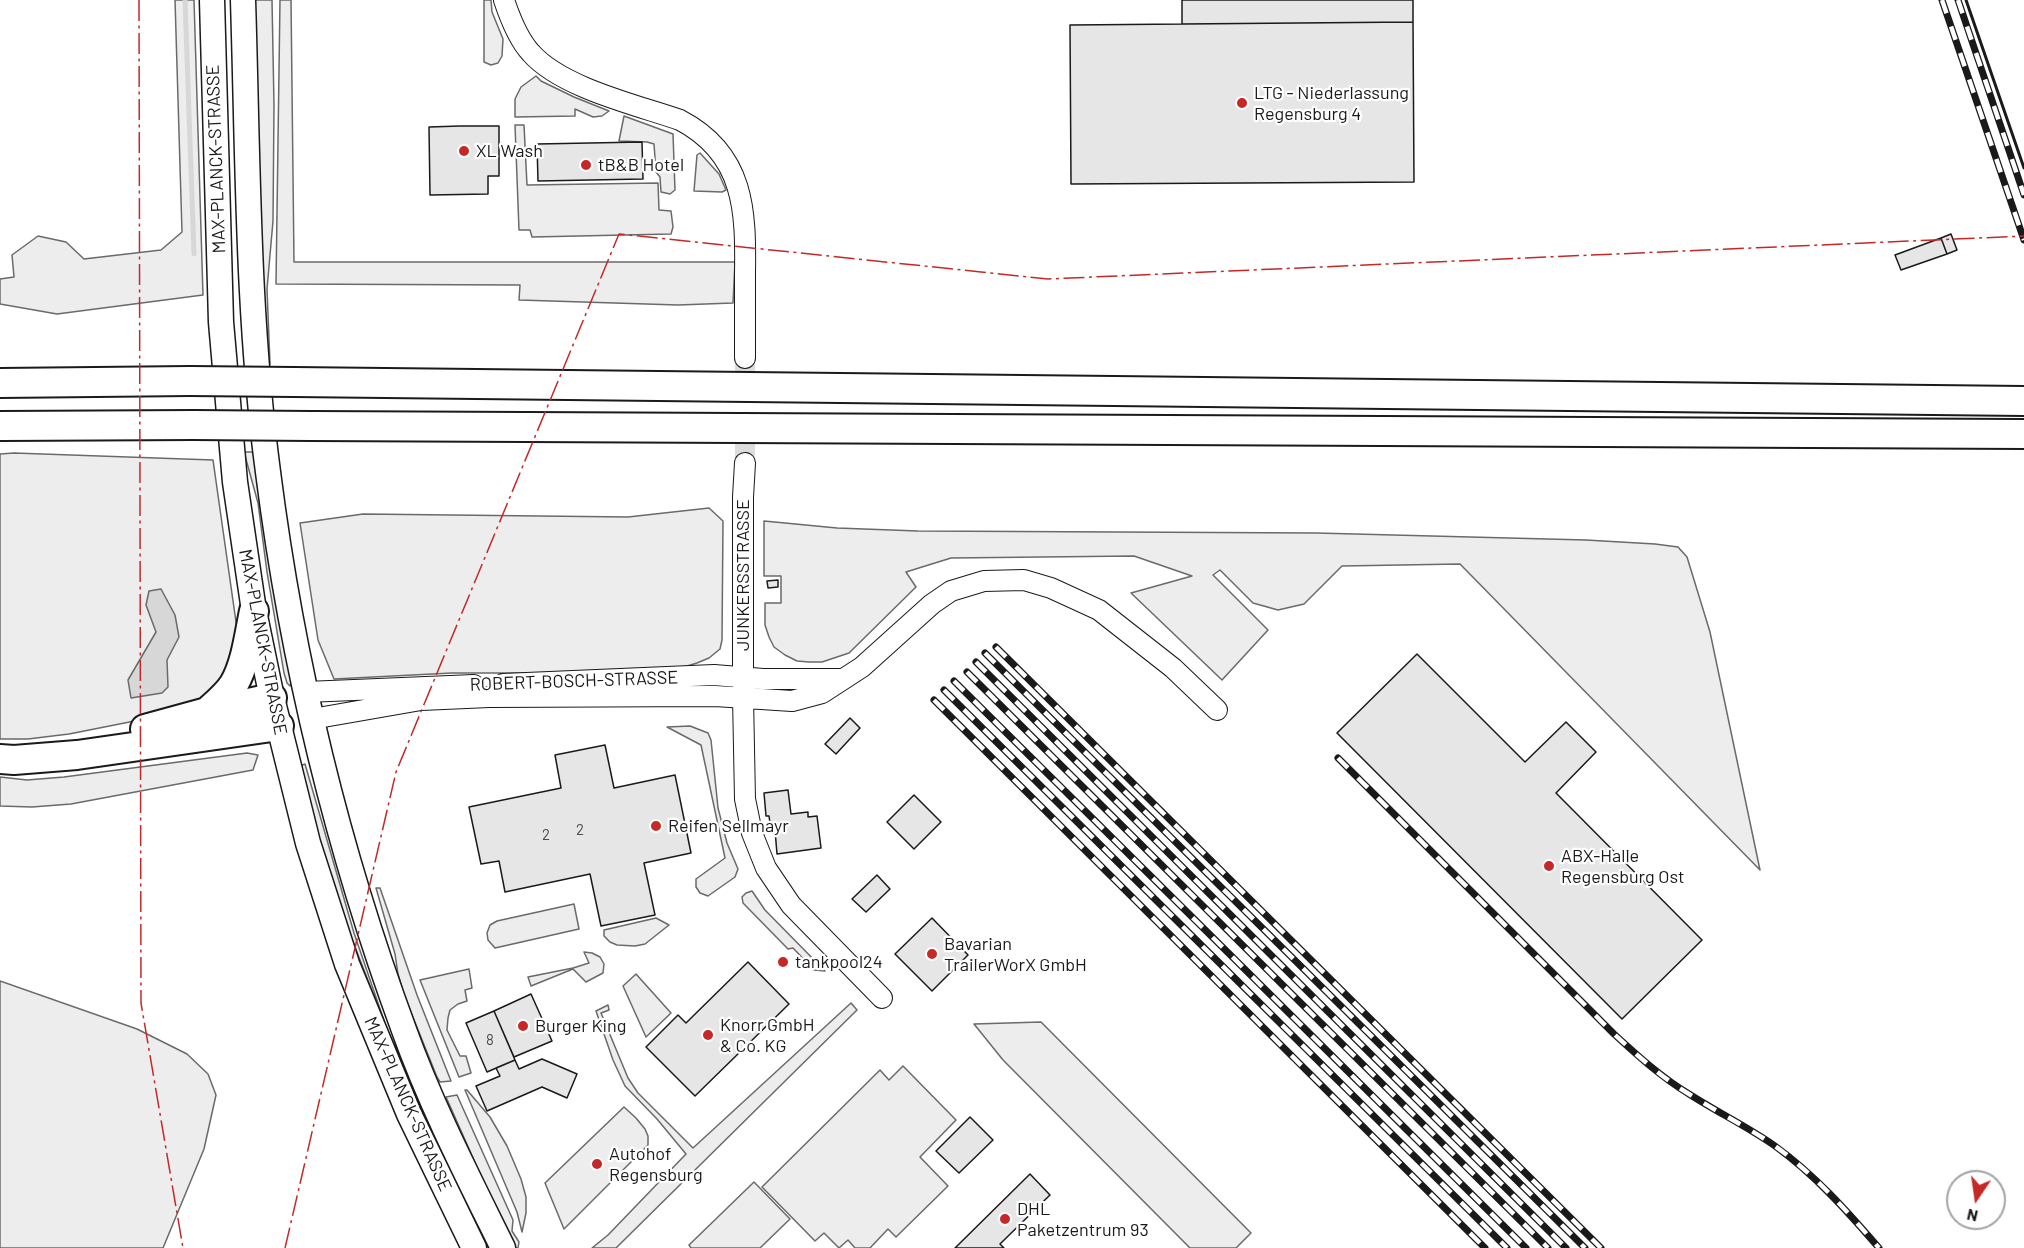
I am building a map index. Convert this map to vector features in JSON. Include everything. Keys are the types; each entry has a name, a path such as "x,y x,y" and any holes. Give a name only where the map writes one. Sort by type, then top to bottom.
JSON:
{"highway":[{"path":"0,383 190,381 2024,401"},
{"path":"0,426 2024,434"},
{"path":"0,439 61,426"},
{"path":"207,712 223,698 233,685 240,668 254,611"},
{"path":"0,745 12,747 80,740 150,728 207,712 272,698"},
{"path":"0,759 77,755 279,726"}],"main road":[{"name":"MAX-PLANCK-STRASSE","path":"212,0 221,322 235,482 254,611 272,698 308,843 347,964 409,1114 474,1248"},
{"name":"MAX-PLANCK-STRASSE","path":"243,0 252,300 266,456 283,571 306,692 340,829 404,1030 429,1093 503,1248"},
{"path":"272,698 306,692"},
{"path":"279,726 312,719"}],"street":[{"path":"504,0 516,31 531,53 549,68 574,83 680,120 696,129 713,144 730,167 740,194 745,221 746,358"},
{"name":"JUNKERSSTRASSE","path":"743,688 745,463"},
{"name":"ROBERT-BOSCH-STRASSE","path":"306,692 714,675 743,688 792,701 822,693 862,667 932,604 951,591 984,581 1024,580 1051,588 1099,610 1173,668 1217,710"},
{"name":"ROBERT-BOSCH-STRASSE","path":"312,719 421,700 743,688"},
{"path":"743,688 745,798 752,833 766,868 791,905 882,998"}],"shaded area":[{"path":"175,0 194,0 203,295 57,314 0,304 0,279 14,277 12,255 38,236 66,242 84,259 161,250 182,232"},
{"path":"254,0 272,0 273,221 267,289 270,364 267,365 256,127"},
{"path":"280,0 291,0 294,262 735,262 733,303 678,305 519,300 520,285 276,284"},
{"path":"484,0 491,0 492,12 503,39 502,56 498,63 491,65 484,62"},
{"path":"536,76 541,81 574,97 609,111 602,116 593,117 575,109 575,116 515,117 515,99 521,87"},
{"path":"624,116 673,134 675,190 670,194 661,192 660,177 656,172 654,144 619,141"},
{"path":"515,125 524,125 527,185 658,183 659,210 671,211 673,227 671,234 532,237 530,230 519,230"},
{"path":"700,153 719,174 726,190 722,192 694,191 697,155"},
{"path":"244,452 255,452 292,681 290,686 284,673 258,503"},
{"path":"0,454 213,460 238,636 220,689 170,714 69,734 28,739 0,739"},
{"path":"709,508 723,521 722,640 720,649 709,658 697,663 674,670 452,673 334,679 318,640 300,523 363,514 628,517"},
{"path":"764,521 837,528 918,531 1316,533 1586,540 1678,547 1687,557 1710,632 1760,870 1460,564 1342,566 1304,604 1278,610 1253,603 1220,570 1213,575 1268,630 1222,680 1131,593 1192,576 1134,556 951,558 906,572 916,587 849,653 822,662 809,662 797,661 774,647 765,625 765,603 781,603 781,576 764,576"},
{"path":"161,589 175,615 179,637 167,660 168,687 162,693 131,698 128,680 156,632 146,605 149,591"},
{"path":"690,726 708,733 711,740 718,808 727,843 738,869 735,877 708,896 700,893 696,887 696,879 725,858 701,745 667,727"},
{"path":"247,753 258,755 253,770 71,804 32,807 0,806 0,777 27,780 64,777"},
{"path":"305,764 354,933 389,1035 338,903 297,767"},
{"path":"376,888 380,888 417,995 451,1081 440,1082 437,1077 404,995"},
{"path":"752,891 765,910 825,971 814,970 793,948 788,949 743,903 742,897"},
{"path":"574,904 579,929 495,948 488,940 487,933 490,925 497,921"},
{"path":"656,918 669,925 645,944 617,945 604,936 604,930"},
{"path":"584,952 600,957 604,964 603,973 586,982 573,969 531,986 528,977 589,963"},
{"path":"469,969 472,988 465,990 467,1001 450,1010 448,1018 447,1030 460,1056 466,1056 471,1073 459,1077 420,980"},
{"path":"636,974 671,1013 646,1037 623,986"},
{"path":"0,981 137,1029 187,1054 208,1074 216,1095 204,1149 163,1248 0,1248"},
{"path":"851,1003 857,1010 616,1248 592,1248 608,1235 686,1154 625,1086 613,1060 596,1011 608,1005 609,1010 601,1013 628,1078 638,1093 693,1148"},
{"path":"1041,1022 1251,1233 1236,1248 1190,1248 1003,1060 974,1024"},
{"path":"903,1066 956,1120 920,1157 948,1186 896,1237 888,1229 870,1248 855,1248 848,1240 839,1248 824,1233 815,1241 762,1187 880,1070 889,1080"},
{"path":"465,1090 490,1117 507,1146 521,1179 526,1197 526,1213 522,1232 517,1212"},
{"path":"457,1095 513,1220 512,1231 519,1242 518,1248 513,1248 446,1097"},
{"path":"624,1107 645,1129 648,1145 564,1229 545,1183"},
{"path":"754,1182 790,1219 760,1248 691,1248 689,1245"}],"building":[{"path":"1182,0 1413,0 1413,22 1182,24"},
{"name":"LTG - Niederlassung Regensburg 4","path":"1413,22 1414,182 1071,184 1070,25"},
{"name":"XL Wash","path":"499,126 499,176 488,176 488,194 430,195 429,127"},
{"path":"642,142 643,179 538,181 537,144"},
{"path":"1951,234 1957,250 1947,254 1941,238"},
{"path":"1941,238 1947,254 1901,270 1895,255"},
{"path":"778,580 778,587 768,588 767,581"},
{"name":"ABX-Halle Regensburg Ost","path":"1417,654 1525,762 1566,722 1596,752 1556,793 1702,940 1622,1019 1337,733"},
{"path":"850,718 860,728 836,754 825,744"},
{"path":"605,745 614,788 675,775 691,853 644,863 655,915 601,926 590,874 505,892 499,861 481,864 469,807 561,788 555,755"},
{"path":"788,790 791,814 808,812 808,817 817,816 821,848 777,854 775,830 771,830 769,816 766,816 764,793"},
{"path":"914,795 941,822 914,849 887,822"},
{"path":"877,875 890,889 866,912 852,899"},
{"name":"Bavarian TrailerWorX GmbH","path":"932,918 968,955 932,991 895,954"},
{"name":"Knorr GmbH & Co. KG","path":"748,962 789,1004 695,1096 646,1047 678,1015 686,1023"},
{"name":"Burger King","path":"531,994 552,1041 514,1057 494,1011"},
{"path":"494,1011 515,1060 487,1072 466,1023"},
{"path":"542,1059 577,1074 567,1098 542,1087 487,1111 476,1086 500,1076 496,1068 515,1060 519,1069"},
{"path":"970,1117 993,1140 959,1173 936,1151"},
{"name":"DHL Paketzentrum 93","path":"1030,1174 1050,1195 1000,1244 1004,1248 955,1248"}],"waterway":[{"path":"185,0 194,254"}],"tunnel":[{"path":"745,358 745,463"}],"railway":[{"path":"1942,0 2024,240"},
{"path":"1958,0 2024,195"},
{"path":"996,647 1601,1248"},
{"path":"985,653 1585,1248"},
{"path":"976,662 1566,1248"},
{"path":"967,672 1548,1248"},
{"path":"954,681 1526,1248"},
{"path":"944,690 1507,1248"},
{"path":"934,700 1485,1248"},
{"path":"1338,758 1614,1034 1650,1066 1679,1087 1765,1139 1790,1157 1830,1194 1879,1248"}],"wall":[{"path":"1966,0 2024,168"}],"power":[{"path":"139,0 141,1003 183,1248"},
{"path":"285,1248 396,772 619,234 1048,279 2024,236"}],"place":[{"name":"LTG - Niederlassung Regensburg 4","path":"1242,103"},
{"name":"XL Wash","path":"464,151"},
{"name":"tB&B Hotel","path":"586,165"},
{"name":"Reifen Sellmayr","path":"656,826"},
{"name":"ABX-Halle Regensburg Ost","path":"1549,866"},
{"name":"Bavarian TrailerWorX GmbH","path":"932,954"},
{"name":"tankpool24","path":"783,962"},
{"name":"Burger King","path":"523,1026"},
{"name":"Knorr GmbH & Co. KG","path":"708,1035"},
{"name":"Autohof Regensburg","path":"597,1164"},
{"name":"DHL Paketzentrum 93","path":"1005,1219"}]}
